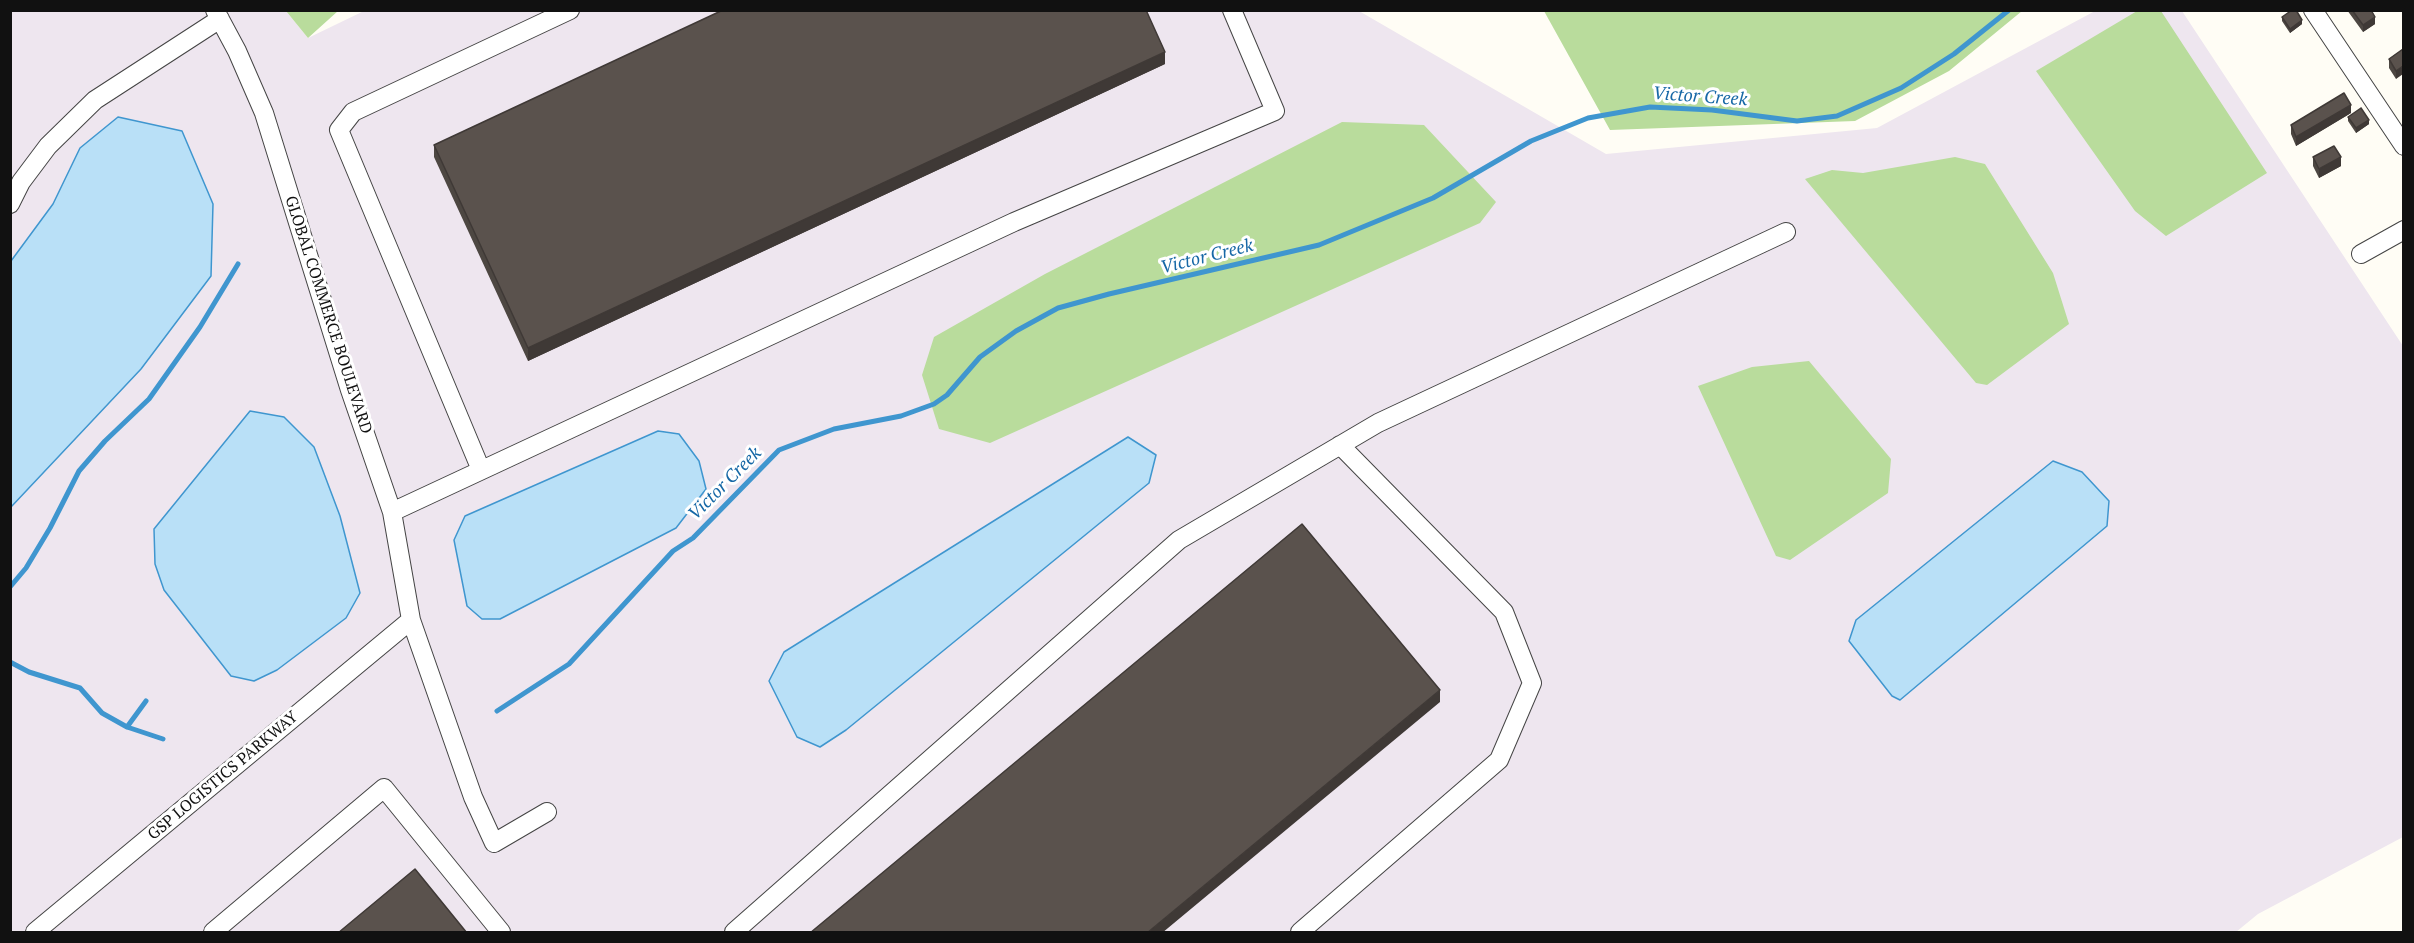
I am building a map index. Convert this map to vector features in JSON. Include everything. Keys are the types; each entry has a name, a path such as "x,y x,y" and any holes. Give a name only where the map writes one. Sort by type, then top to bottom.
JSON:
{"street":[{"path":"481,470 339,130 353,112 570,10"},
{"path":"392,512 1014,222 1275,111 1232,10"},
{"path":"2313,10 2403,146"},
{"path":"10,204 21,182 48,146 95,100 218,15"},
{"name":"GLOBAL COMMERCE BOULEVARD","path":"218,15 264,113 350,390 392,512 411,620 469,786 494,843 547,812"},
{"path":"2361,254 2403,230"},
{"path":"734,933 1179,540 1378,423 1786,232"},
{"path":"1300,933 1499,760 1532,683 1504,612 1340,445"},
{"name":"GSP LOGISTICS PARKWAY","path":"35,933 411,620"},
{"path":"213,933 384,788 501,933"}],"shaded area":[{"path":"366,10 1359,11 1606,154 1877,128 2095,11 2182,11 2403,346 2403,837 2258,914 2236,932 11,932 10,11 286,11 308,38"}],"green space":[{"path":"286,11 338,11 308,38"},
{"path":"1544,11 2022,11 1949,71 1855,121 1610,130"},
{"path":"2137,11 2161,11 2267,173 2166,236 2135,211 2036,71"},
{"path":"1342,122 1424,125 1496,202 1480,223 990,443 939,429 922,375 934,337 1045,274"},
{"path":"1955,157 1985,164 2053,273 2069,324 1987,385 1976,383 1805,179 1832,170 1863,173"},
{"path":"1809,361 1891,459 1888,493 1790,560 1776,556 1698,386 1752,367"}],"water":[{"path":"118,117 182,131 213,204 211,276 141,369 11,507 11,261 53,204 80,148"},
{"path":"250,411 284,417 314,447 340,516 360,593 346,618 277,670 254,681 231,676 164,590 155,564 154,529"},
{"path":"658,431 679,434 699,461 706,489 676,528 500,619 482,619 467,606 454,540 465,516"},
{"path":"1128,437 1156,455 1149,483 846,730 820,747 797,737 769,681 784,652"},
{"path":"2053,461 2082,472 2109,501 2107,526 1900,700 1892,696 1849,641 1856,620"}],"building":[{"path":"723,10 1146,10 1165,52 528,348 434,145"},
{"path":"2296,10 2302,20 2290,29 2282,17"},
{"path":"2352,10 2371,10 2375,17 2363,25"},
{"path":"2403,49 2403,66 2396,71 2389,59"},
{"path":"2344,93 2351,105 2296,137 2291,125"},
{"path":"2361,108 2369,120 2356,128 2348,117"},
{"path":"2334,146 2341,157 2319,169 2313,157"},
{"path":"1302,524 1440,690 1147,933 810,933"},
{"path":"415,869 467,933 338,933"}],"waterway":[{"name":"Victor Creek","path":"497,711 569,664 673,551 693,538 779,450 834,429 901,416 934,404 947,395 980,357 1016,331 1058,308 1319,245 1433,198 1531,141 1588,118 1650,107 1712,110 1797,121 1837,116 1901,88 1954,54 2009,10"},
{"path":"10,587 26,568 50,528 79,471 105,441 149,399 200,327 238,264"},
{"name":"Victor Creek","path":"10,662 29,672 80,688 102,713 127,727 163,739"},
{"path":"127,727 146,701"}]}
